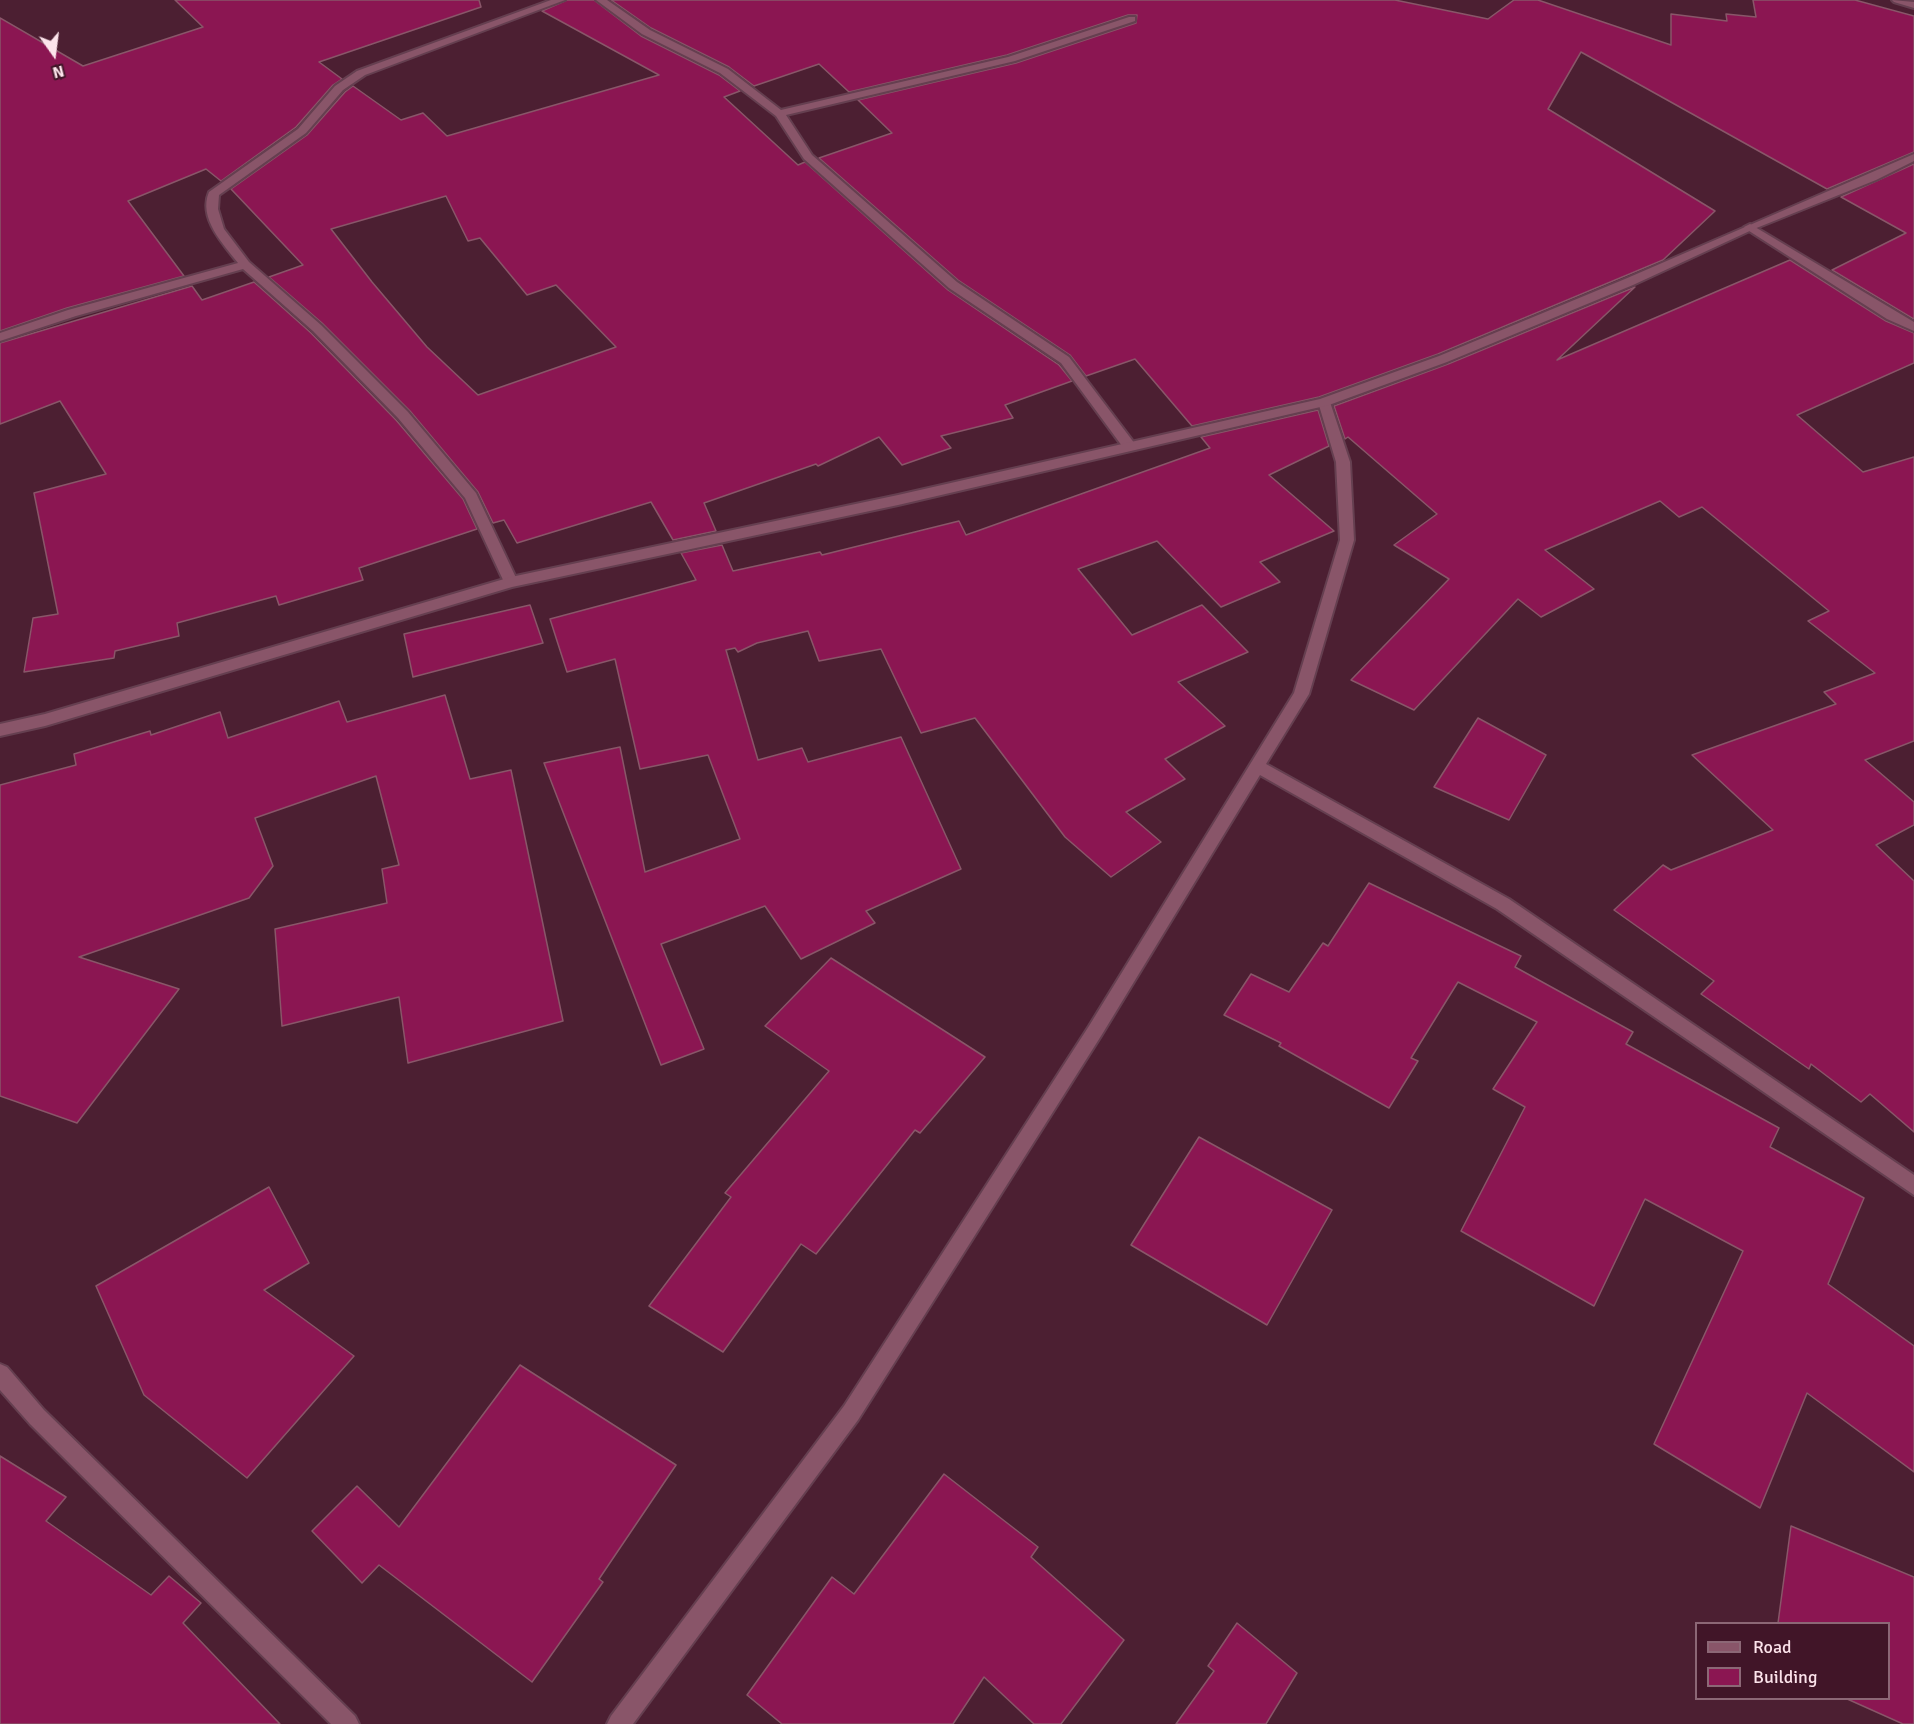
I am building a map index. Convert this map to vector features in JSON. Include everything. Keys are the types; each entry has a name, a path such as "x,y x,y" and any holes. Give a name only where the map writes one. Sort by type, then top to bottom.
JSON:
{"street":[{"path":"511,582 471,496 403,415 317,328 245,265 218,229 212,209 213,194 302,131 339,88 361,73 396,58 560,0"},
{"path":"602,0 646,32 724,71 780,114 808,157 953,285 1065,360 1130,447"},
{"path":"1897,0 1914,4"},
{"path":"780,114 804,106 996,64 1086,38 1132,19"},
{"path":"0,730 56,717 511,582 886,503 1324,402 1443,359 1629,282 1750,227 1872,178 1914,157"},
{"path":"1750,227 1891,316 1914,327"},
{"path":"0,337 72,313 245,265"},
{"path":"619,1724 851,1413 1095,1031 1301,694 1347,540 1343,462 1324,402"},
{"path":"1257,766 1503,904 1914,1186"},
{"path":"0,1374 45,1425 347,1724"}],"building":[{"path":"175,0 479,0 481,7 319,62 342,79 333,85 296,127 221,181 206,169 128,201 184,276 67,308 0,331 0,18 83,66 203,27"},
{"path":"567,0 594,0 641,36 719,75 740,91 724,97 798,165 805,162 948,290 1059,365 1072,381 1005,405 1013,418 941,436 951,448 902,465 879,437 818,466 816,464 704,503 716,531 673,540 651,502 517,543 504,520 493,523 478,492 410,411 322,323 269,277 303,265 231,189 307,135 353,86 401,120 423,113 447,136 659,75 542,11","holes":["446,196 468,241 480,238 527,295 556,285 616,347 478,395 427,347 331,229"]},
{"path":"611,0 1395,0 1488,19 1514,0 1538,0 1671,45 1671,14 1727,21 1726,14 1756,17 1753,0 1855,0 1914,16 1914,152 1827,189 1581,52 1548,109 1715,211 1663,260 1438,354 1319,397 1192,426 1135,359 1086,376 1070,355 958,280 819,158 892,133 858,100 1016,63 1136,23 1137,15 1128,15 1007,55 849,92 819,64 754,86 729,67 651,28"},
{"path":"1914,164 1914,319 1832,270 1906,233 1841,197"},
{"path":"1790,260 1886,321 1914,333 1914,363 1797,415 1863,472 1914,457 1914,741 1865,760 1914,802 1914,825 1876,845 1914,881 1914,1132 1870,1094 1861,1102 1811,1064 1809,1069 1701,994 1714,981 1614,910 1663,865 1671,870 1773,830 1692,755 1836,704 1824,692 1875,673 1808,621 1829,611 1702,507 1679,517 1660,501 1545,550 1594,589 1541,617 1518,599 1414,710 1351,680 1449,579 1394,545 1437,514 1348,437 1345,439 1334,406 1448,364 1635,287 1557,360"},
{"path":"254,282 311,333 396,420 463,499 477,529 359,568 363,580 279,605 276,596 177,623 179,636 115,651 114,658 24,672 33,618 58,614 34,493 106,474 60,401 0,424 0,343 192,286 202,300"},
{"path":"1318,410 1329,446 1269,475 1334,531 1260,562 1280,582 1221,607 1157,541 1078,569 1132,635 1202,605 1248,652 1178,682 1225,726 1165,759 1185,779 1126,812 1161,842 1111,877 1065,837 975,718 921,733 881,649 819,661 808,631 757,643 738,652 735,648 726,650 758,760 802,748 808,762 901,737 961,869 866,911 875,923 801,959 765,906 661,944 704,1049 661,1065 544,763 620,747 645,872 740,839 708,755 640,769 615,659 567,672 550,619 696,580 681,553 722,545 733,571 820,552 822,555 959,521 966,535 1210,448 1201,437"},
{"path":"530,605 543,643 413,677 404,634"},
{"path":"445,695 470,779 511,770 563,1021 408,1063 399,997 282,1026 275,929 387,903 382,869 399,865 376,776 255,818 273,866 249,898 79,957 179,989 77,1123 0,1096 0,785 76,765 74,754 150,731 151,735 220,712 228,738 339,701 347,722"},
{"path":"1478,718 1546,755 1509,820 1434,787"},
{"path":"1369,883 1521,956 1515,967 1633,1032 1626,1044 1779,1128 1770,1147 1864,1198 1828,1284 1914,1346 1914,1472 1807,1393 1760,1508 1654,1444 1743,1251 1645,1199 1594,1306 1461,1231 1525,1107 1493,1089 1537,1022 1458,982 1411,1058 1418,1061 1389,1108 1279,1046 1281,1043 1224,1015 1251,974 1289,992 1323,943 1328,946"},
{"path":"831,958 985,1057 920,1133 915,1130 816,1254 801,1244 723,1352 649,1306 731,1197 725,1193 829,1071 765,1026"},
{"path":"1199,1137 1332,1210 1267,1325 1131,1245"},
{"path":"269,1187 309,1263 264,1290 354,1356 247,1478 144,1395 96,1286"},
{"path":"520,1365 676,1465 599,1579 603,1582 532,1682 379,1565 362,1583 312,1531 357,1486 399,1527"},
{"path":"0,1456 66,1497 46,1521 151,1595 169,1576 201,1603 183,1623 280,1724 0,1724"},
{"path":"944,1474 1038,1547 1031,1557 1124,1640 1061,1724 1034,1724 984,1677 953,1724 782,1724 747,1695 832,1577 854,1594"},
{"path":"1791,1526 1914,1577 1914,1724 1903,1724 1849,1700 1890,1700 1890,1622 1778,1622"},
{"path":"1237,1623 1297,1673 1266,1724 1176,1724 1214,1671 1208,1666"}]}
